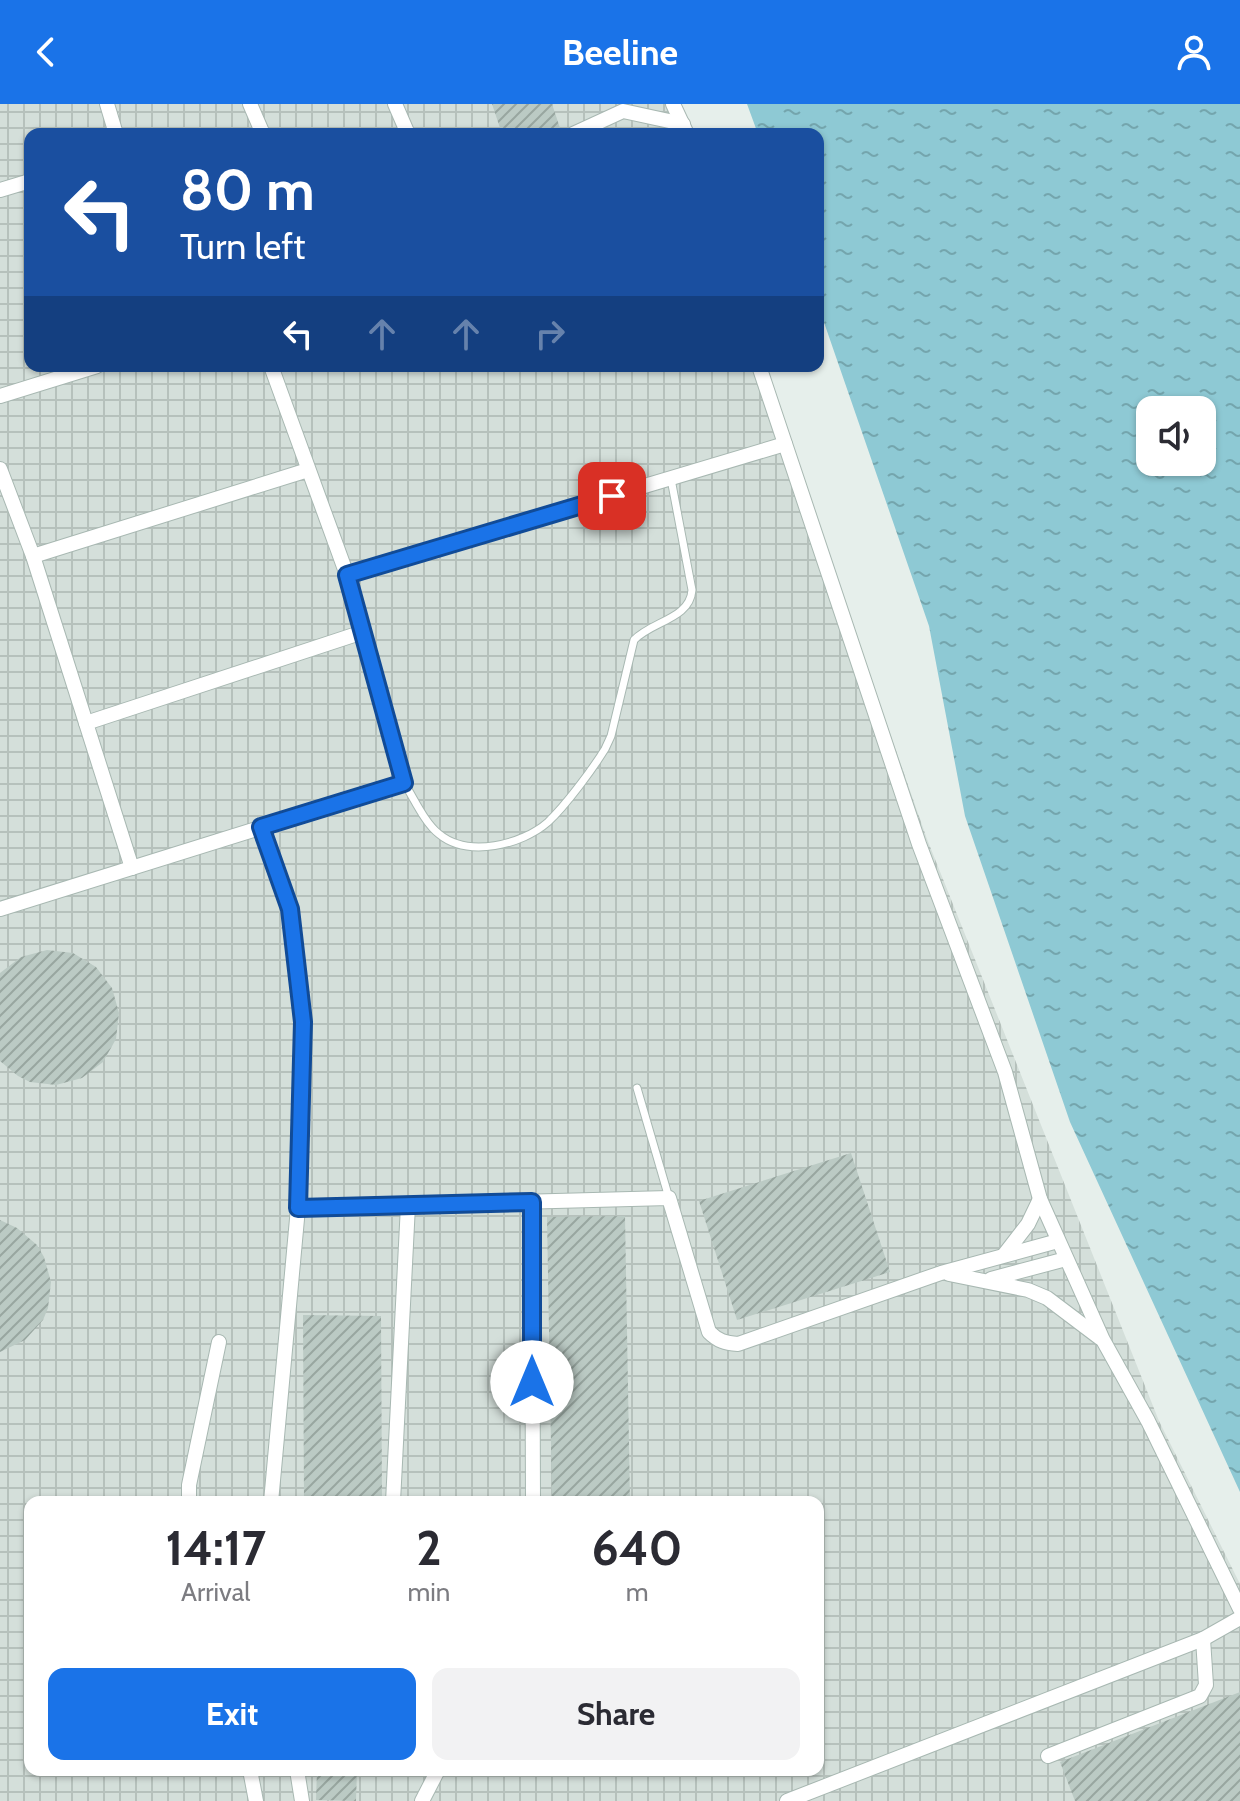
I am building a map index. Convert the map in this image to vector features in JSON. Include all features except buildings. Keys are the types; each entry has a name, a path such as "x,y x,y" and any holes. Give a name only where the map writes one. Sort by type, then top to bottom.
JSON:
{"street":[{"path":"107,104 114,128"},
{"path":"250,104 260,128"},
{"path":"395,104 405,128"},
{"path":"673,104 685,128"},
{"path":"584,128 624,107 682,128"},
{"path":"0,190 24,183"},
{"path":"0,396 78,372"},
{"path":"0,909 404,783 347,575 273,372"},
{"path":"761,372 919,844 1005,1072 1040,1199 1103,1340 1148,1421 1240,1609"},
{"path":"347,575 785,444"},
{"path":"0,469 33,556 132,868"},
{"path":"33,556 308,470"},
{"path":"86,723 363,632"},
{"path":"261,827 290,909 303,1022 298,1208 272,1496"},
{"path":"298,1208 669,1198 709,1332 726,1343 738,1344 941,1273 1058,1241"},
{"path":"1002,1257 1028,1224 1040,1199"},
{"path":"532,1202 533,1496"},
{"path":"393,1496 408,1205"},
{"path":"986,1280 1066,1259"},
{"path":"941,1273 1028,1290 1047,1298 1103,1340"},
{"path":"189,1496 219,1342"},
{"path":"787,1801 1203,1639 1240,1618"},
{"path":"1048,1756 1200,1696 1206,1685 1203,1639"},
{"path":"251,1776 256,1801"},
{"path":"298,1776 302,1801"},
{"path":"422,1801 433,1776"}],"lane":[{"path":"404,783 436,832 450,842 480,848 525,837 548,822 605,749 611,736 634,640 640,633 685,609 691,600 692,590 671,479"},
{"path":"637,1088 669,1198"}],"shaded area":[{"path":"0,104 667,104 675,128 24,128 24,372 763,372 927,839 1159,1421 1240,1584 1240,1801 0,1801"}],"water":[{"path":"747,104 1240,104 1240,1492 1070,1122 965,816 929,626 824,322 824,128 756,128"}],"route":[{"path":"532,1382 532,1202 298,1208 303,1022 290,909 261,827 404,783 347,575 612,496"}]}
